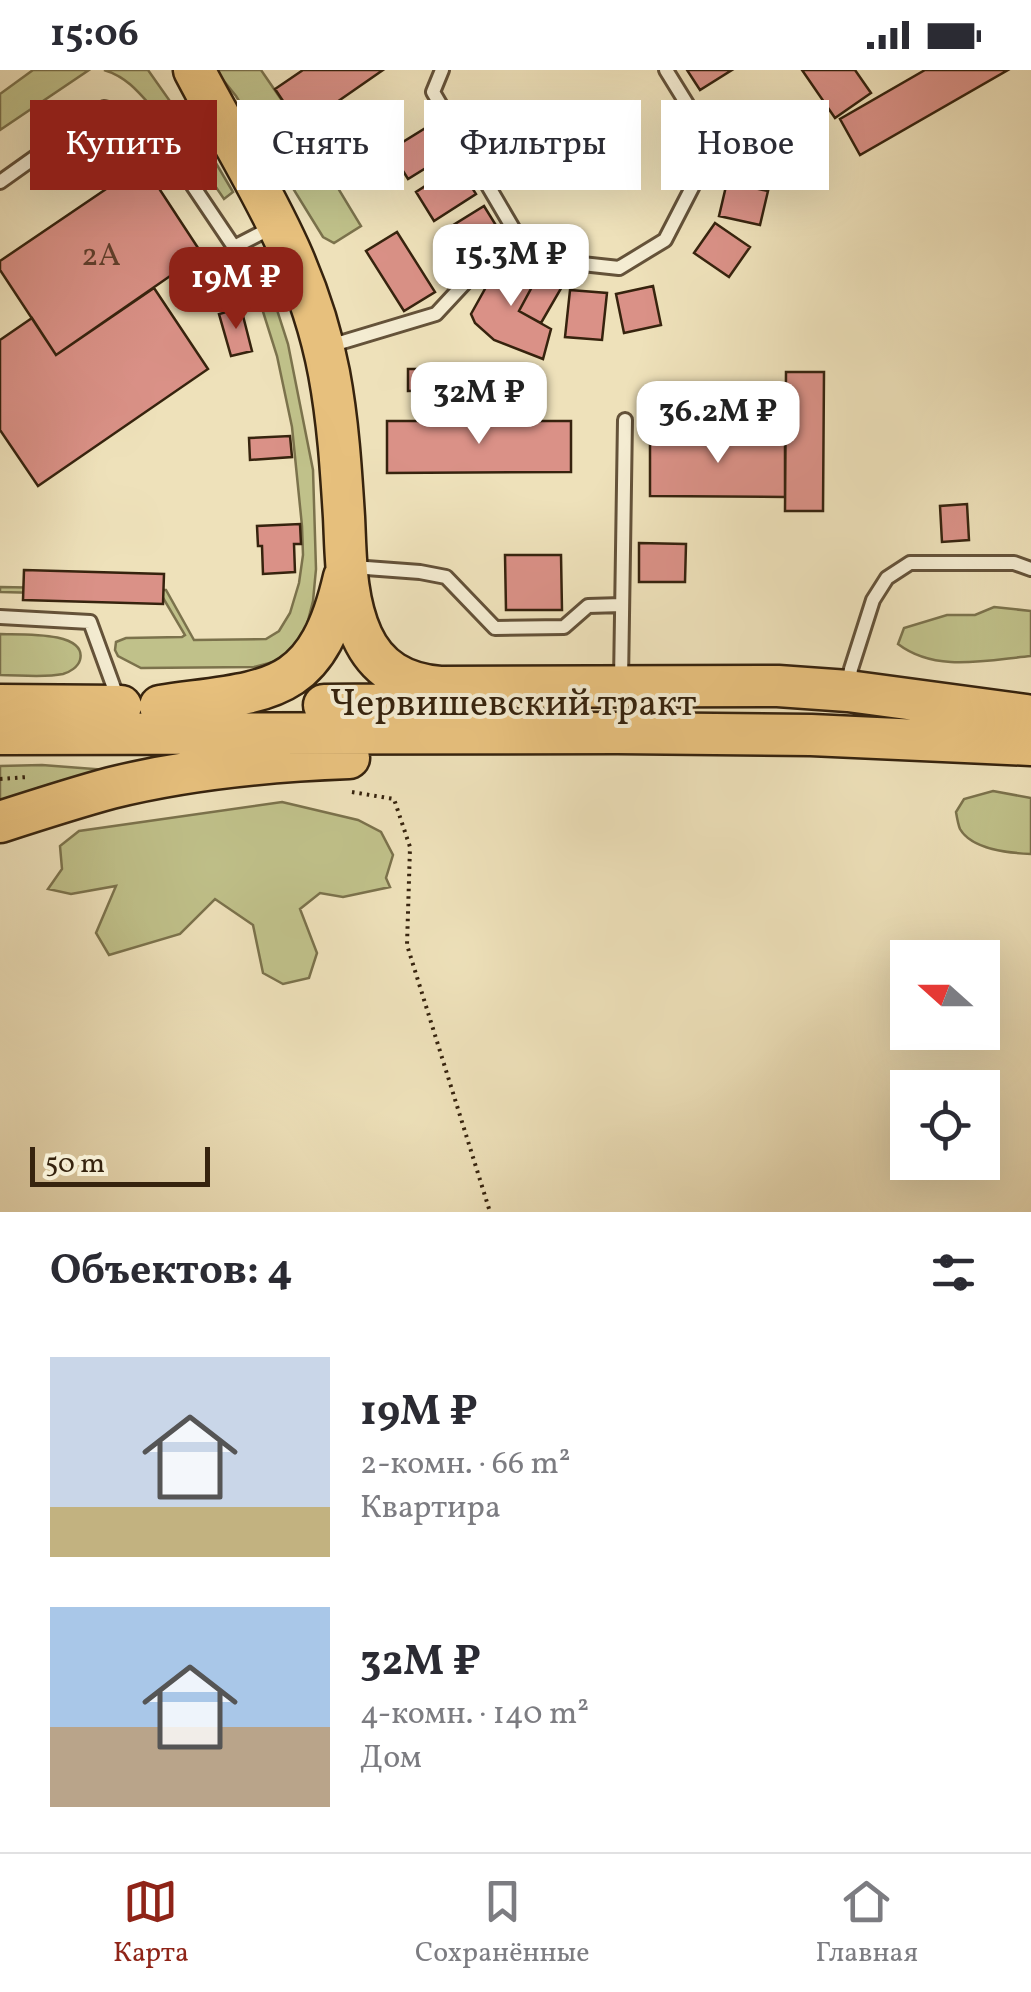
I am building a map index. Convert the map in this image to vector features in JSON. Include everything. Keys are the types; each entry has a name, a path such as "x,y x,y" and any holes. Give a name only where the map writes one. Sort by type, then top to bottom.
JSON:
{"highway":[{"path":"177,70 222,123"},
{"path":"194,70 279,224 305,283 323,347 337,424 349,596 362,636 384,668 404,680 440,687 621,695 778,686 1029,725"},
{"path":"160,706 253,692 292,676 318,650 324,638 346,566"},
{"name":"Червишевский тракт","path":"0,705 160,706 621,695"},
{"path":"0,822 111,788 299,760 756,751 923,739 1029,725"},
{"name":"Червишевский тракт","path":"0,734 597,733 923,739"}],"lane":[{"path":"442,70 433,92 514,230 564,262 620,268 664,240 697,178 695,117 666,70"},
{"path":"0,182 104,108 136,116 154,128 234,247 279,224"},
{"path":"323,347 436,314 514,230"},
{"path":"621,695 625,420"},
{"path":"847,699 850,669 874,600 887,578 910,563 1014,563 1031,569"},
{"path":"346,566 446,577 495,628 564,627 588,606 622,605"},
{"path":"0,617 90,622 120,706"}],"path":[{"path":"341,790 394,800 410,847 407,944 490,1212"}],"green space":[{"path":"33,70 89,70 44,100 30,100 30,110 0,130 0,94"},
{"path":"104,70 148,70 169,100 146,100"},
{"path":"215,70 261,70 282,100 238,100"},
{"path":"217,165 233,192 224,199 217,189"},
{"path":"294,190 339,190 361,226 334,243 323,237"},
{"path":"260,281 270,288 288,344 313,470 313,601 304,636 292,651 277,661 254,667 141,668 118,656 116,642 185,635 162,596 0,592 0,587 166,590 194,640 266,639 279,631 290,613 299,583 302,526 292,427 277,356 254,283"},
{"path":"994,607 1031,611 1031,656 945,662 913,653 898,644 904,628 947,615 975,615"},
{"path":"0,634 62,639 80,650 80,660 63,674 0,675"},
{"path":"0,766 107,770 0,810"},
{"path":"993,791 1031,798 1031,854 982,846 960,829 956,812 964,799"},
{"path":"282,802 358,820 381,832 393,855 386,878 390,887 343,897 320,893 300,909 317,953 309,978 283,984 263,973 253,925 215,899 180,934 109,955 96,933 116,886 71,894 48,889 62,869 60,846 79,831"}],"building":[{"path":"303,70 383,70 340,100 282,100 275,89"},
{"path":"687,70 732,70 700,90"},
{"path":"802,70 855,70 871,93 835,118 829,100 823,100"},
{"path":"925,70 1008,70 860,155 840,119"},
{"path":"424,129 424,169 408,179 404,173 404,141"},
{"path":"424,187 424,190 474,190 476,194 434,221 416,192"},
{"path":"105,190 160,190 202,254 56,355 0,270 0,261"},
{"path":"725,190 768,191 760,225 719,216"},
{"path":"484,206 502,235 460,261 442,232"},
{"path":"715,223 750,247 729,277 694,253"},
{"path":"397,232 435,292 404,311 366,251"},
{"path":"505,253 540,272 519,311 551,329 543,359 494,340 471,314"},
{"path":"540,272 563,285 541,323 519,311"},
{"path":"653,286 661,325 624,333 616,294"},
{"path":"154,288 208,369 38,486 0,430 0,340 32,318 56,355"},
{"path":"570,290 607,293 602,340 565,337"},
{"path":"241,308 252,351 231,356 219,314"},
{"path":"408,369 447,369 448,390 408,391"},
{"path":"786,372 824,372 823,511 785,511"},
{"path":"387,421 571,421 571,472 387,473"},
{"path":"290,436 292,457 250,460 249,438"},
{"path":"650,436 785,437 785,497 650,496"},
{"path":"967,504 969,540 942,542 940,506"},
{"path":"300,524 301,544 294,544 295,572 263,574 257,526"},
{"path":"639,543 686,544 685,582 639,582"},
{"path":"505,555 561,555 562,610 506,610"},
{"path":"24,570 164,574 163,604 23,600"}]}
